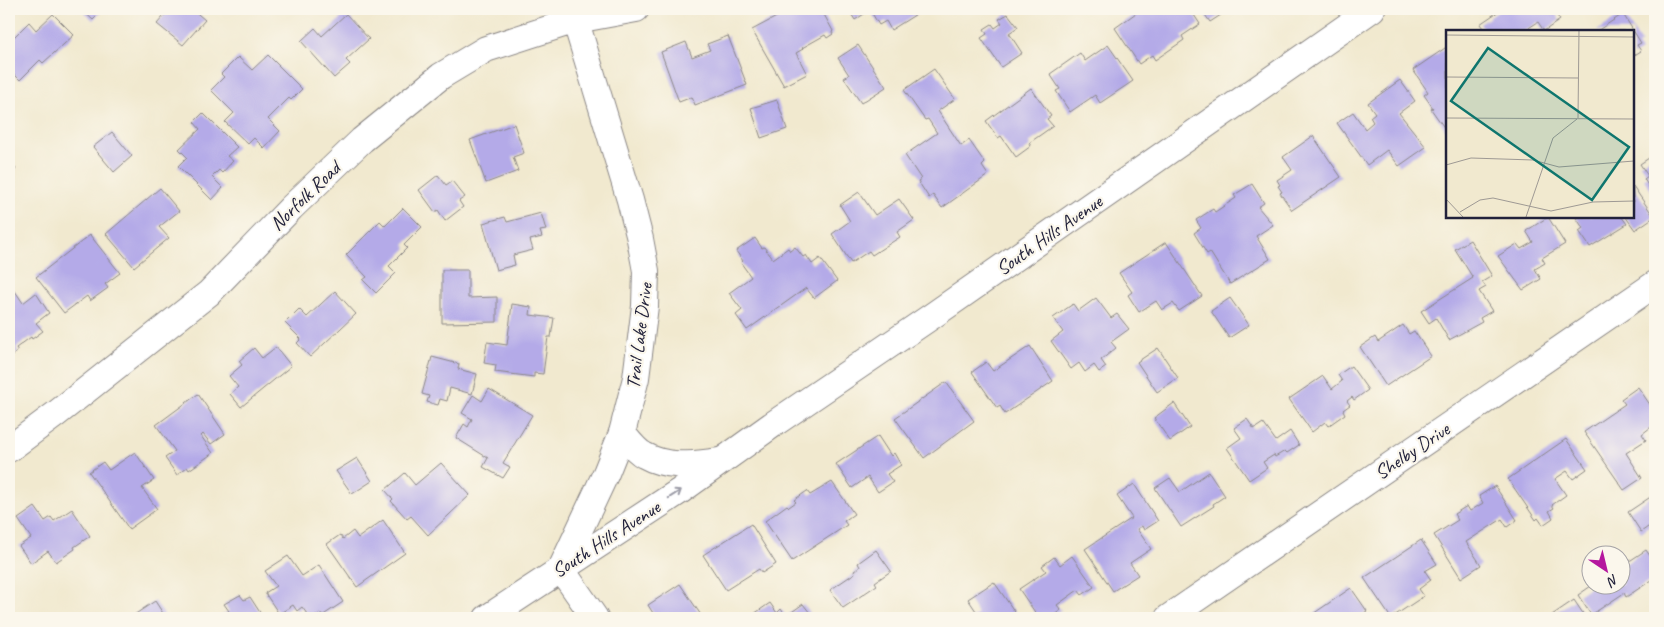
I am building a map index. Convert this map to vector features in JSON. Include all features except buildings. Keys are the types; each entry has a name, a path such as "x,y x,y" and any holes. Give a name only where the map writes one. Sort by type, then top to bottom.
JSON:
{"street":[{"name":"Norfolk Road","path":"9,449 209,293 291,208 362,140 441,76 486,49 574,14 636,9"},
{"name":"South Hills Avenue","path":"487,618 726,460 772,425 1372,9"},
{"name":"Trail Lake Drive","path":"561,569 606,473 622,433 636,378 644,315 646,271 630,200 574,14"},
{"name":"Shelby Drive","path":"1168,618 1655,284"},
{"name":"South Hills Avenue","path":"622,433 642,455 658,461 682,466 726,460"},
{"path":"561,569 595,618"}]}
